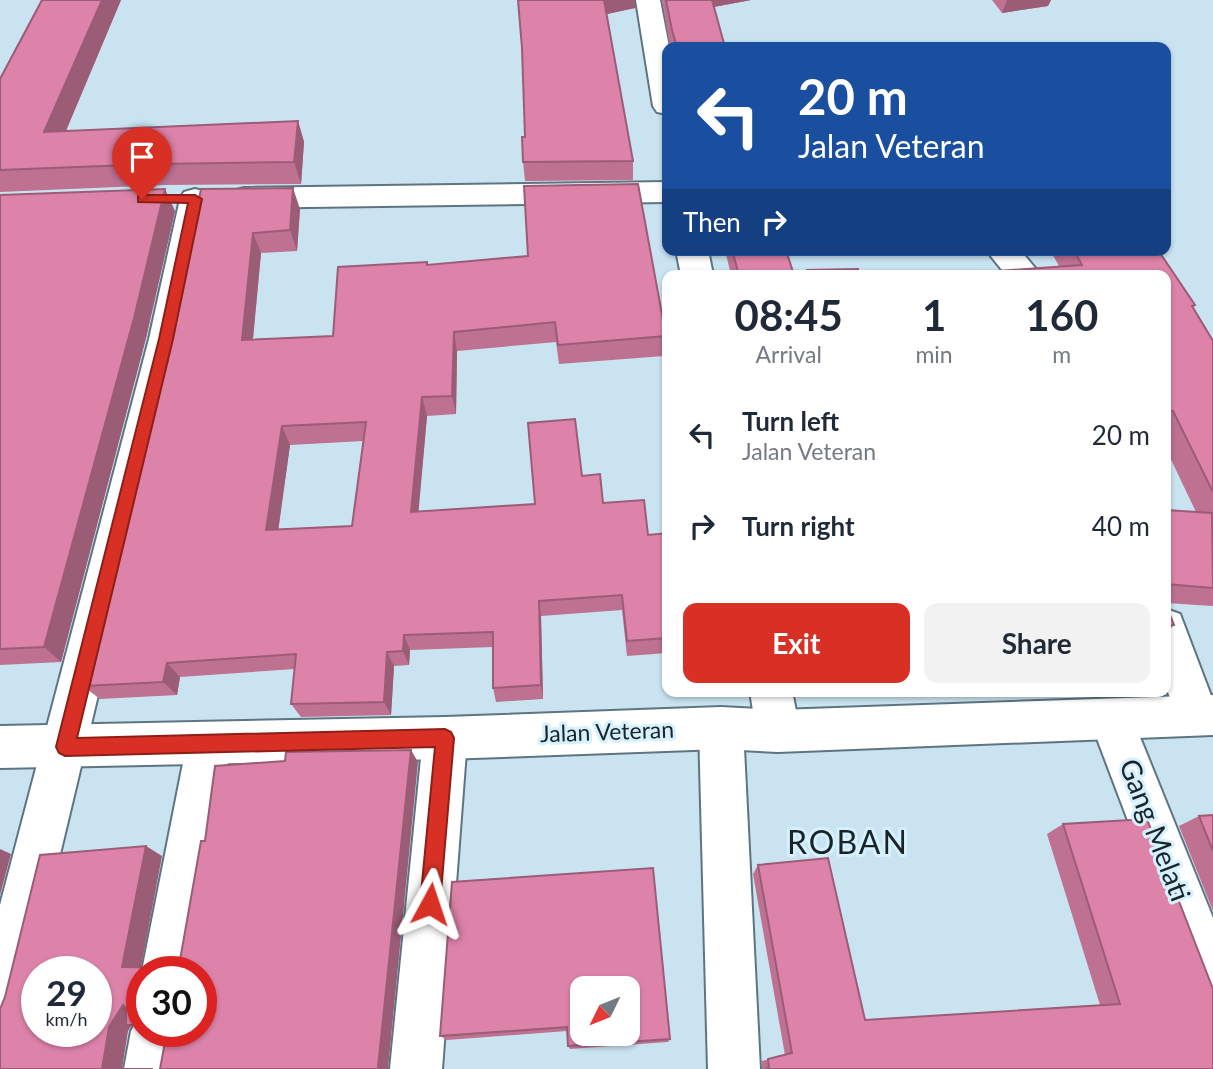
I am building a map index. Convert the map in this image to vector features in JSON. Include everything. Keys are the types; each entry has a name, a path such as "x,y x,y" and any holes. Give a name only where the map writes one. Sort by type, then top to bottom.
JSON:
{"street":[{"path":"648,0 662,78"},
{"path":"164,198 662,192"},
{"path":"0,1001 166,339 195,199"},
{"path":"1007,256 1020,270"},
{"path":"1171,638 1204,714"},
{"name":"Jalan Veteran","path":"0,747 445,738 722,728 774,711 1112,720 1204,714"},
{"name":"Gang Melati","path":"1112,720 1213,980"},
{"path":"722,728 734,1069"},
{"path":"416,1069 445,738"},
{"path":"170,956 209,743"},
{"path":"150,1069 154,1047"}],"building":[{"path":"42,0 102,0 44,132 298,121 294,162 0,170 0,79"},
{"path":"518,0 604,0 633,161 523,162 522,137 525,137"},
{"path":"666,0 712,0 724,42 676,42"},
{"path":"638,184 662,314 662,336 558,345 555,322 454,332 452,396 422,397 411,512 535,504 528,423 575,419 582,476 600,474 603,503 644,500 648,535 662,534 662,638 627,641 622,595 539,601 541,685 493,688 493,632 404,635 403,651 387,652 384,702 291,704 296,654 167,663 163,682 83,686 175,320 201,189 293,188 290,230 253,233 242,340 333,336 338,267 427,262 427,265 528,256 524,186","holes":["366,422 352,526 266,530 282,426"]},
{"path":"165,189 134,318 44,647 0,649 0,195"},
{"path":"734,256 788,256 792,270 738,270"},
{"path":"1077,256 1162,256 1195,305 1192,306 1213,341 1213,492 1171,411 1171,270 1012,270 1082,265"},
{"path":"1171,510 1212,513 1213,588 1171,584"},
{"path":"411,750 378,1067 385,1069 160,1069 164,1047 217,1047 217,956 181,956 201,841 205,841 215,766 285,761 286,752"},
{"path":"1213,815 1213,851 1199,816"},
{"path":"1147,819 1213,989 1213,1069 766,1069 769,1067 768,1059 792,1053 758,865 828,858 865,1020 1120,1004 1063,824"},
{"path":"146,846 122,967 126,967 126,1008 123,1005 112,1022 112,956 21,956 21,1047 106,1047 102,1069 0,1069 0,1009 40,855"},
{"path":"653,868 670,1039 640,1041 640,976 570,976 570,1046 567,1027 440,1036 452,882"}],"district":[{"name":"ROBAN","path":"848,843"}],"route":[{"path":"142,199 195,199 166,339 65,747 445,738 430,904"}]}
